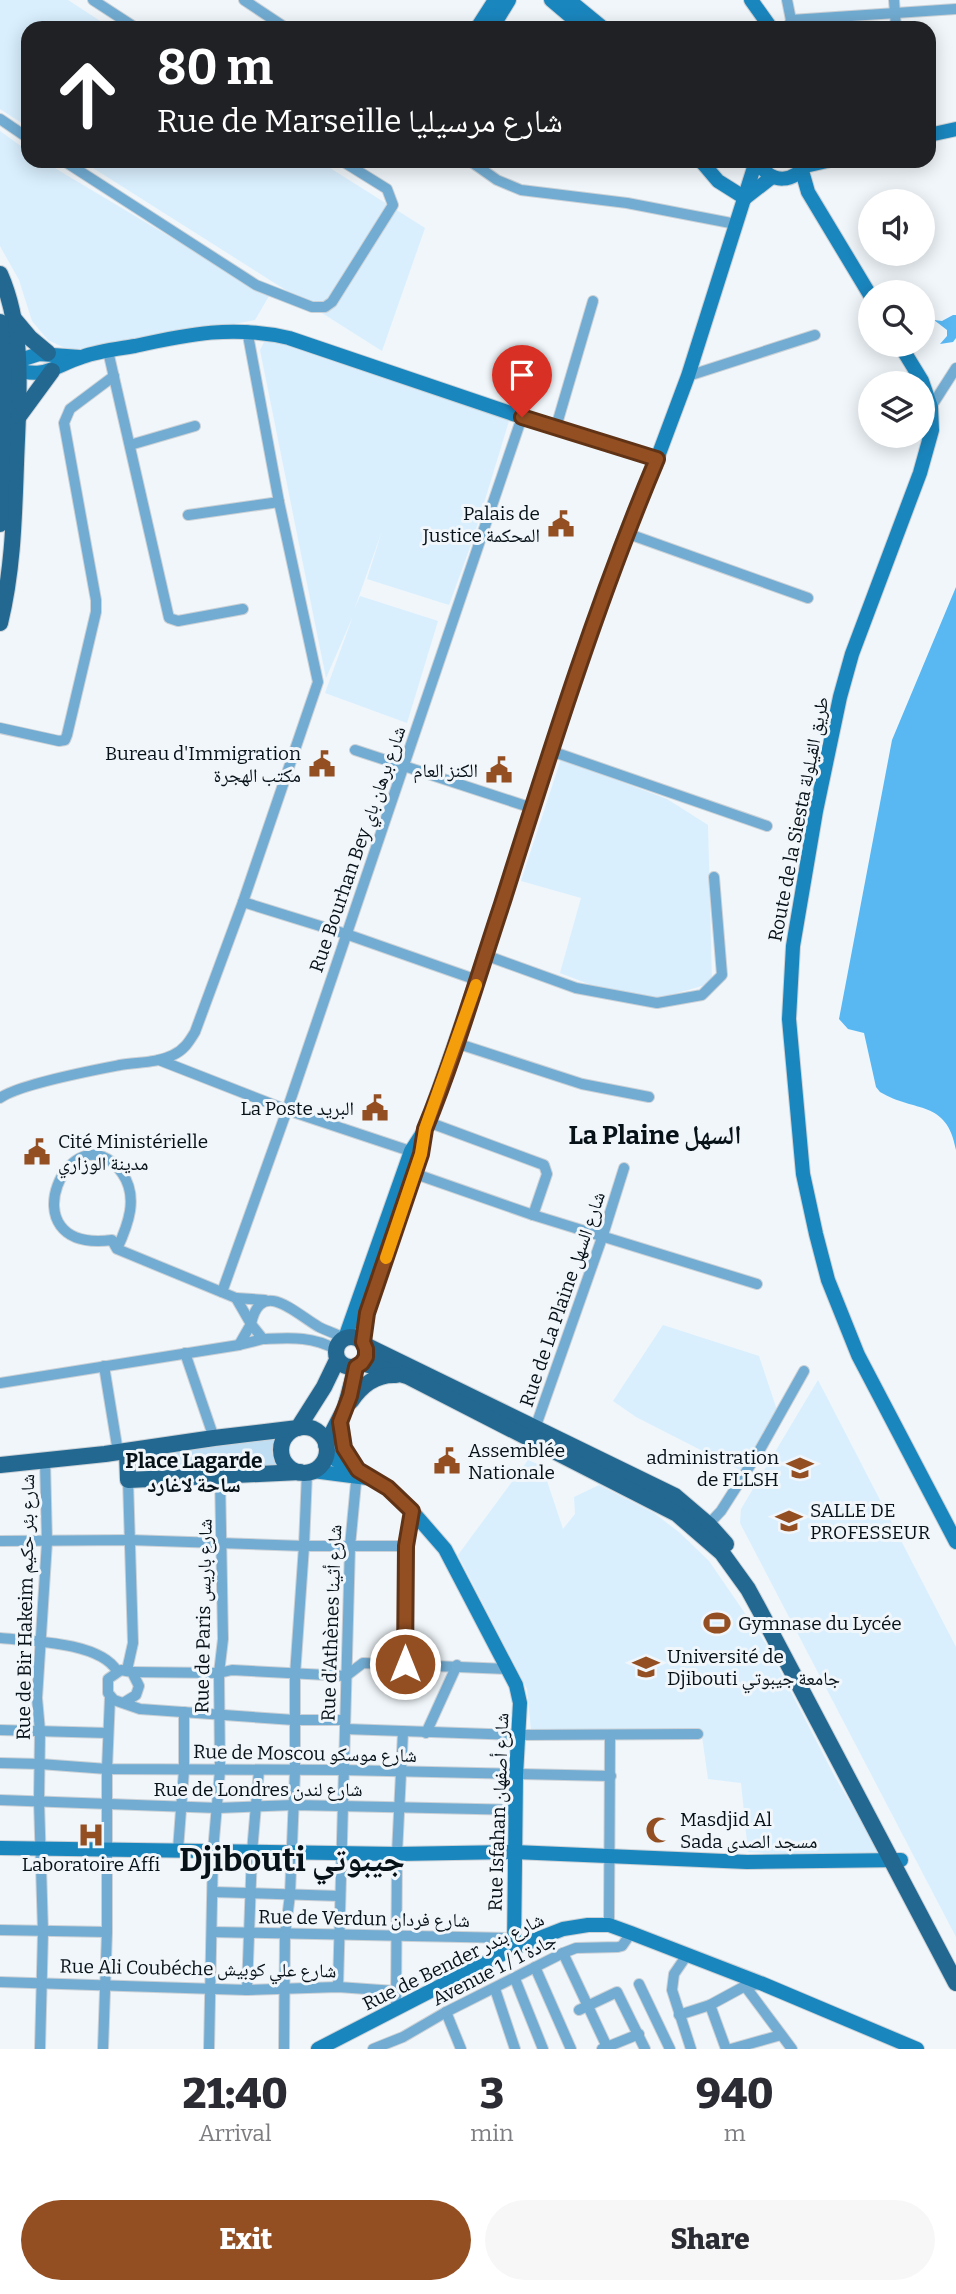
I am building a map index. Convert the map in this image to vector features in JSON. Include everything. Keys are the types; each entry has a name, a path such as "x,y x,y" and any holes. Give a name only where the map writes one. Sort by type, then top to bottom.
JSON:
{"main road":[{"path":"0,274 10,302 6,320 14,365 18,418 12,554 8,590 0,622"},
{"path":"6,320 48,353"},
{"path":"0,524 14,365"},
{"path":"18,418 52,371"},
{"path":"307,1472 287,1465 281,1451 286,1436 298,1428 324,1387 339,1349 356,1338 705,1528 748,1589 896,1861 956,1962"},
{"path":"123,1452 128,1480 307,1472 322,1464 359,1365 366,1357 364,1344"},
{"path":"339,1349 345,1367 359,1365 407,1376 533,1434"},
{"path":"361,1476 344,1448 342,1415 364,1385 390,1374 407,1376"},
{"path":"0,1465 123,1452 214,1437 298,1428 313,1429 324,1438 327,1449"},
{"path":"896,1861 956,1983"}],"street":[{"path":"93,0 125,21"},
{"path":"244,0 276,21"},
{"path":"482,21 495,0"},
{"path":"496,21 509,0"},
{"path":"551,0 576,21"},
{"path":"569,0 594,21"},
{"path":"751,0 766,21"},
{"path":"787,0 790,21"},
{"path":"894,0 896,21"},
{"path":"819,21 895,13 939,5 956,9"},
{"path":"0,120 21,134"},
{"path":"936,133 956,129"},
{"path":"75,168 256,285 312,307 324,307 332,302 393,205 387,189 353,168"},
{"path":"480,168 497,180 522,190 627,204 736,224"},
{"path":"707,168 718,181 745,198"},
{"path":"339,1349 427,1126 626,533 688,376 754,168"},
{"path":"762,168 772,177 786,179 802,169 808,192 861,280"},
{"path":"745,198 772,177"},
{"path":"556,427 593,301"},
{"path":"14,365 40,373 52,371 81,357 108,351 174,338 247,330 289,338 522,417 657,459"},
{"path":"3,1093 121,1065 159,1060 186,1047 195,1032 243,902 318,682 279,502 247,330"},
{"path":"688,376 816,335"},
{"path":"108,351 169,618 178,621 243,609"},
{"path":"14,365 48,353 81,357"},
{"path":"935,401 956,368"},
{"path":"0,728 59,741 65,740 67,735 93,625 96,600 64,423 70,409 114,376"},
{"name":"Rue Bourhan Bey شارع برهان باي","path":"222,1292 405,766 522,417"},
{"path":"130,445 195,426"},
{"name":"Route de la Siesta طريق القيلولة","path":"927,448 852,654 840,697 816,811 793,946 789,1018 803,1174 828,1280 858,1355 956,1542"},
{"path":"188,514 279,502"},
{"path":"626,533 808,598"},
{"path":"355,750 532,808"},
{"path":"551,751 766,826"},
{"path":"485,955 576,988 657,1003 702,995 722,975 714,877"},
{"path":"243,902 345,934 477,981"},
{"path":"456,1043 582,1084 649,1097"},
{"path":"159,1060 287,1110 416,1153"},
{"path":"427,1126 544,1165 547,1174 533,1215"},
{"path":"117,1249 130,1220 131,1198 127,1181 121,1171 103,1156 91,1155 77,1160 66,1168 56,1182 54,1212 59,1224 70,1234 84,1240 112,1240 117,1249 236,1298 271,1300 318,1326 339,1349"},
{"name":"Rue de La Plaine شارع السهل","path":"533,1434 624,1168"},
{"path":"409,1172 533,1215 757,1284"},
{"path":"364,1344 367,1313 409,1172"},
{"path":"236,1298 251,1324 264,1339"},
{"path":"239,1345 258,1305 271,1300"},
{"path":"309,1338 317,1334 318,1326"},
{"path":"0,1383 264,1339 309,1338 339,1349"},
{"path":"185,1353 214,1437"},
{"path":"104,1366 123,1452"},
{"path":"705,1528 721,1511 758,1453 804,1371"},
{"name":"Rue Isfahan شارع أصفهان","path":"327,1449 335,1460 388,1488 445,1549 516,1685 520,1703 514,1852 514,1943"},
{"name":"Rue de Bir Hakeim شارع بئر حكيم","path":"40,2049 43,1932 40,1731 37,1698 47,1542 45,1460"},
{"path":"284,2049 285,1934 290,1895 295,1771 295,1675 307,1472 361,1476"},
{"name":"Rue de Paris شارع باريس","path":"209,2049 214,1851 220,1770 219,1673 223,1639 220,1476"},
{"name":"Rue d'Athènes شارع أثينا","path":"338,1987 350,1546 361,1476"},
{"path":"125,1671 133,1643 128,1480"},
{"path":"405,1664 406,1546 412,1511"},
{"path":"0,1541 131,1540 304,1546 406,1546"},
{"path":"0,1638 86,1650 109,1661 138,1681 138,1690 133,1699 123,1703"},
{"path":"103,2049 110,1697 106,1684 111,1674 125,1671 219,1673 232,1670 346,1676 363,1663 457,1665 507,1670"},
{"path":"426,1733 457,1665"},
{"path":"110,1697 140,1709 295,1720 403,1732 519,1735 698,1734"},
{"path":"178,1850 184,1770 184,1712"},
{"path":"0,1730 108,1733"},
{"path":"396,2010 397,1854 403,1732"},
{"path":"610,1735 609,1925 763,1984 900,2046 917,2049"},
{"name":"Rue de Moscou شارع موسكو","path":"0,1763 107,1769 344,1770 611,1776"},
{"path":"247,1990 254,1805 259,1770"},
{"name":"Rue de Londres شارع لندن","path":"0,1800 218,1808 294,1805 516,1810"},
{"path":"0,1848 397,1854 514,1852 747,1862 896,1861"},
{"path":"213,1892 340,1895"},
{"name":"Rue de Bender شارع بندر","path":"318,2049 396,2010 514,1943 563,1928 609,1925"},
{"path":"0,1930 107,1932"},
{"name":"Rue de Verdun شارع فردان","path":"212,1932 340,1933 514,1943"},
{"name":"Avenue 1 / جادة 1","path":"378,2048 563,1953 576,1948 622,1946 631,1933"},
{"path":"563,1953 583,2008 605,2048 655,2019"},
{"path":"687,1955 674,1974 672,1982 679,2015 691,2049"},
{"path":"535,1967 571,2049"},
{"path":"515,1979 543,2049"},
{"name":"Rue Ali Coubéche شارع علي كوبيش","path":"0,1982 247,1990 338,1987 395,1991"},
{"path":"639,1983 670,2049"},
{"path":"679,2015 710,2005 745,1986 763,1984"},
{"path":"745,1986 792,2049"},
{"path":"495,1989 515,2049"},
{"path":"583,2008 614,1993 620,1994 645,2049"},
{"path":"710,2005 729,2049 781,2035"},
{"path":"446,2012 461,2049"},
{"path":"403,2037 407,2049"}],"shaded area":[{"path":"0,0 68,0 100,21 21,21 21,122 0,109"},
{"path":"0,131 21,146 21,168 55,168 269,296 255,320 90,351 65,348 48,340 32,321 19,280 0,246"},
{"path":"93,168 330,168 425,228 382,351"},
{"path":"273,339 509,421 473,539 449,605 367,579 382,531 354,610 360,596 438,621 407,723 325,693 353,616 326,678 260,350 264,342"},
{"path":"561,759 667,799 708,825 712,983 660,998 599,988 560,973 581,898 521,881"},
{"path":"663,1325 759,1356 777,1410 742,1471 636,1417 613,1401"},
{"name":"Université de Djibouti جامعة جيبوتي","path":"818,1380 956,1647 956,1937 740,1523 741,1509"},
{"path":"275,1436 272,1453 278,1468 146,1473 145,1455"},
{"name":"Université de Djibouti جامعة جيبوتي","path":"528,1460 542,1466 563,1529 575,1514 574,1497 599,1485 654,1513 709,1561 766,1644 836,1779 884,1859 748,1852 741,1783 708,1779 701,1729 531,1730 527,1689 458,1555"}],"water":[{"path":"956,315 956,338 953,342 940,344 947,336 947,330 935,320 942,321"},
{"path":"956,587 956,1150 952,1134 937,1115 880,1092 876,1087 864,1033 848,1029 839,1019 892,740"}],"slow traffic":[{"path":"386,1258 421,1154 425,1129 476,985"}],"place":[{"name":"Palais de Justice المحكمة","path":"561,524"},
{"name":"Bureau d'Immigration مكتب الهجرة","path":"322,764"},
{"name":"الكنز العام","path":"499,770"},
{"name":"La Poste البريد","path":"375,1108"},
{"name":"Cité Ministérielle مدينة الوزاري","path":"37,1152"},
{"name":"Assemblée Nationale","path":"447,1461"},
{"name":"administration de FLLSH","path":"800,1468"},
{"name":"SALLE DE PROFESSEUR","path":"789,1521"},
{"name":"Gymnase du Lycée","path":"717,1623"},
{"name":"Université de Djibouti جامعة جيبوتي","path":"646,1667"},
{"name":"Masdjid Al Sada مسجد الصدى","path":"659,1830"},
{"name":"Laboratoire Affi","path":"91,1835"}],"district":[{"name":"La Plaine السهل","path":"655,1135"},
{"name":"Place Lagarde ساحة لاغارد","path":"194,1473"},
{"name":"Djibouti جيبوتي","path":"292,1859"}],"route":[{"path":"405,1664 406,1546 412,1511 382,1483 368,1478 352,1464 341,1440 340,1422 350,1396 356,1367 366,1357 363,1342 367,1313 421,1154 425,1129 626,533 657,459 522,417"}]}
